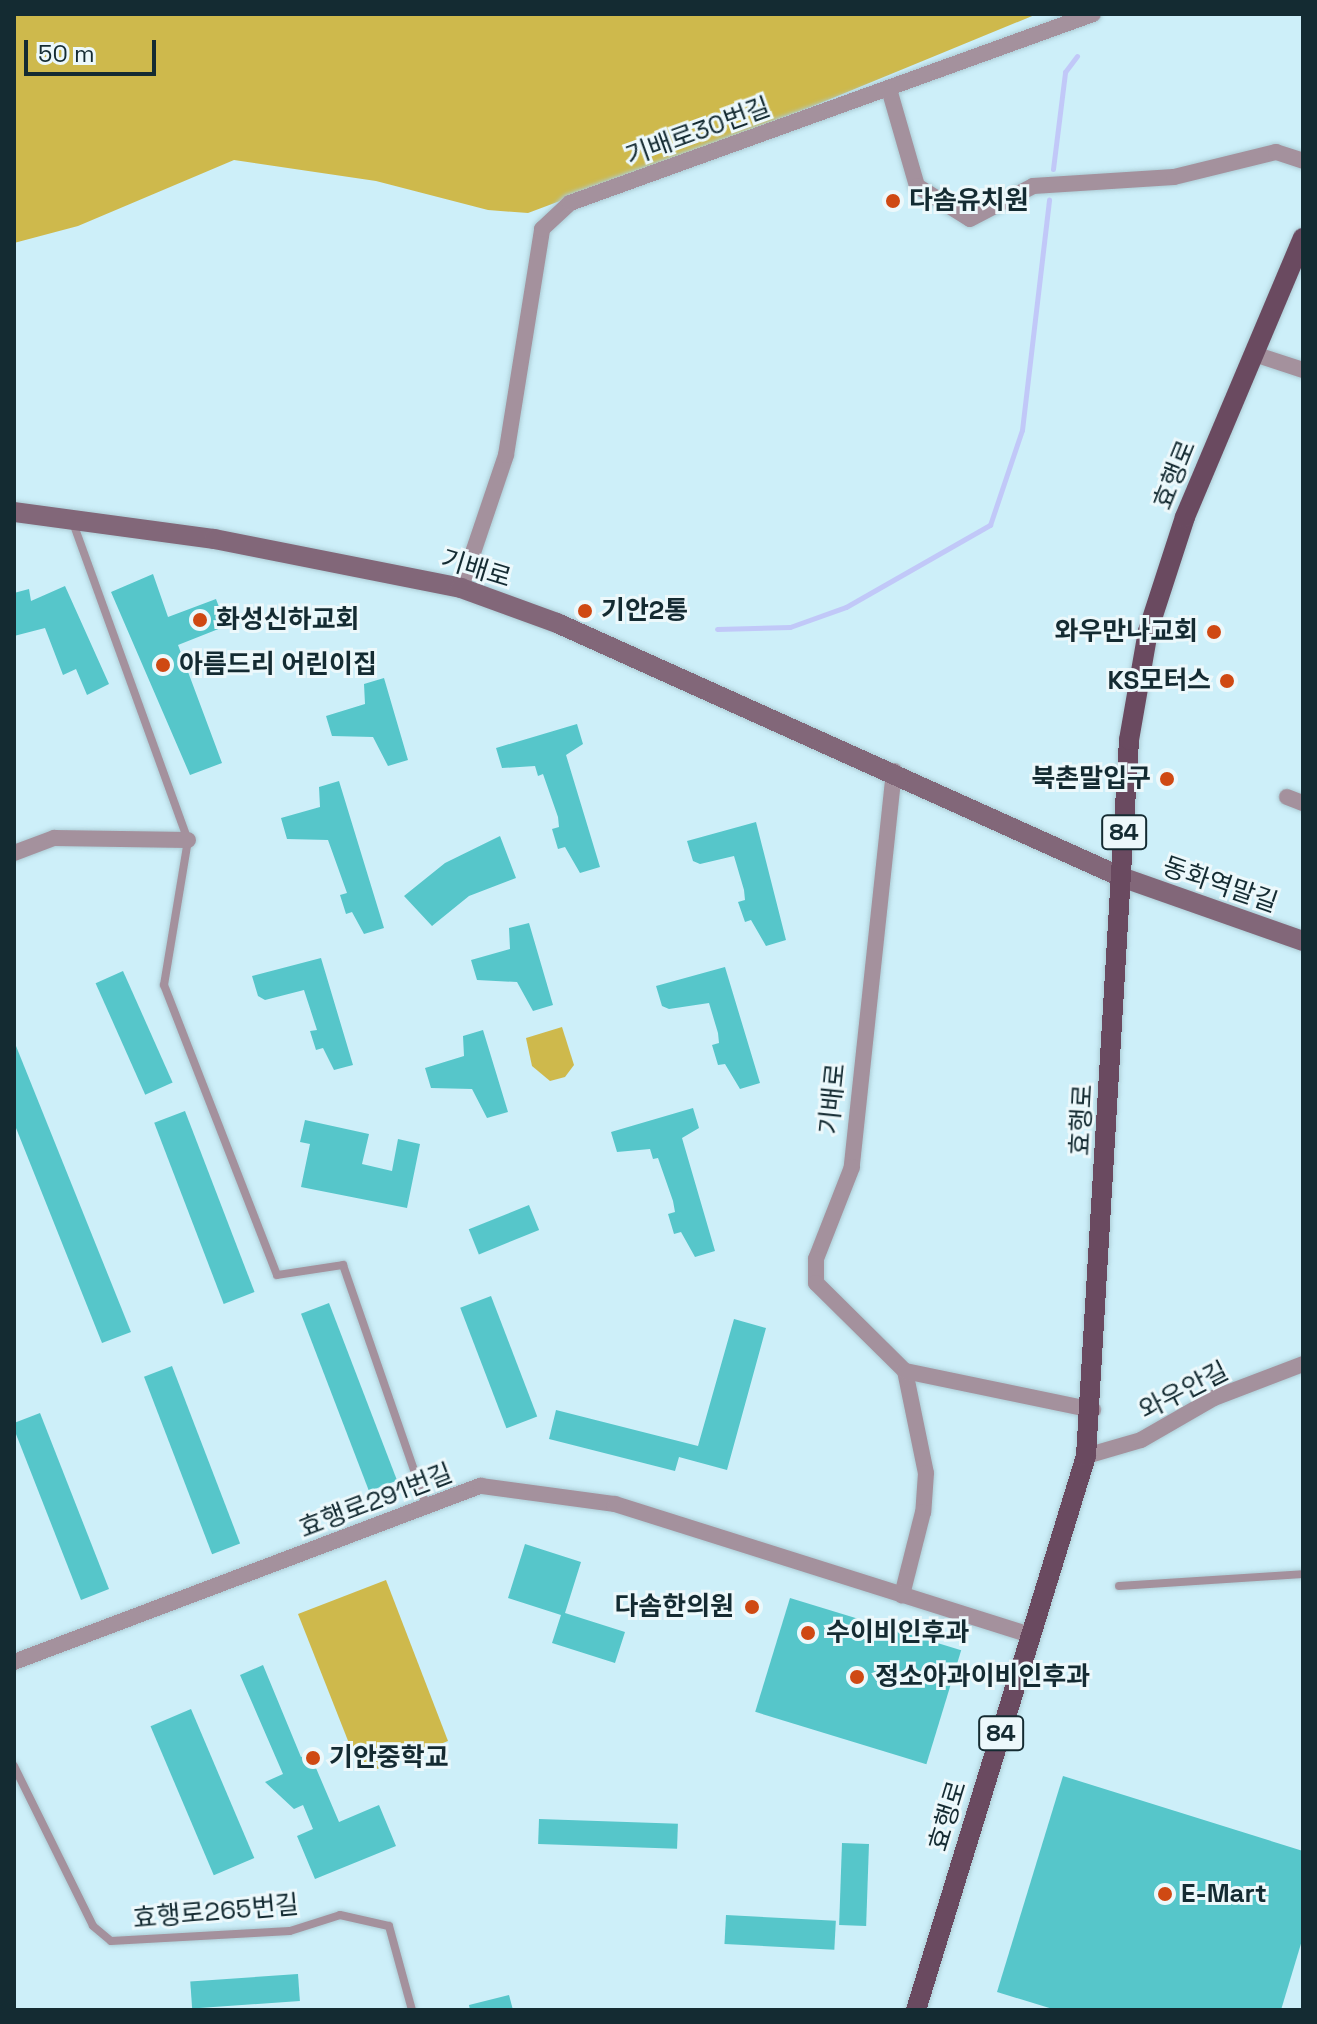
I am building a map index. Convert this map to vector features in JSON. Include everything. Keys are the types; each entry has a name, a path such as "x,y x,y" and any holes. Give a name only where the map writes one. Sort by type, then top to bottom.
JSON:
{"main road":[{"name":"효행로","path":"916,2010 1086,1456 1093,1410 1129,740 1148,631 1185,517 1303,238"}],"street":[{"name":"기배로30번길","path":"461,588 506,455 542,229 570,203 1093,14"},
{"path":"889,89 917,186 970,219 1033,186 1174,177 1276,152 1303,161"},
{"path":"1254,354 1303,370"},
{"name":"기배로","path":"14,512 71,516 461,588 557,623 894,771 1121,877"},
{"name":"기배로","path":"894,771 852,1167 816,1259 816,1283 905,1371"},
{"path":"14,853 54,838 188,840"},
{"name":"동화역말길","path":"1121,877 1303,941"},
{"name":"와우안길","path":"1086,1456 1141,1440 1214,1398 1303,1364"},
{"path":"902,1595 923,1512 926,1473 905,1371 1093,1410"},
{"name":"효행로291번길","path":"14,1662 427,1509 481,1486 615,1504 1031,1635"}],"lane":[{"path":"71,516 188,840 164,985 277,1275 343,1265 427,1509"},
{"path":"1119,1586 1303,1574"},
{"name":"효행로265번길","path":"14,1766 93,1926 111,1941 290,1931 340,1915 389,1926 412,2010"}],"shaded area":[{"path":"14,14 1037,14 811,107 528,213 488,210 376,181 234,160 78,226 14,243"},
{"path":"562,1027 574,1065 565,1077 550,1081 532,1066 526,1038"},
{"path":"386,1580 448,1741 377,1769 356,1761 298,1614"}],"building":[{"path":"153,574 168,617 216,599 226,626 178,645 222,763 190,775 111,592"},
{"path":"65,586 109,684 87,695 76,669 63,675 45,628 14,636 14,593 29,589 31,601"},
{"path":"384,678 408,760 388,766 373,737 332,736 326,716 365,704 364,684"},
{"path":"577,724 583,744 566,755 600,867 580,873 565,847 558,849 552,829 559,827 558,817 543,774 538,776 535,766 502,768 496,748"},
{"path":"339,781 384,928 364,934 352,912 346,914 340,895 347,893 328,840 287,839 281,818 320,807 319,787"},
{"path":"756,822 786,940 766,946 751,920 745,922 738,902 745,900 744,890 734,856 700,864 693,861 687,841"},
{"path":"500,836 516,878 469,896 432,926 404,896 445,863"},
{"path":"529,923 553,1005 533,1011 517,982 477,980 471,960 510,949 509,928"},
{"path":"321,958 353,1065 334,1070 323,1048 316,1050 310,1031 317,1030 304,990 265,1000 258,996 252,976"},
{"path":"725,967 760,1083 740,1089 725,1064 718,1065 712,1045 719,1043 718,1033 709,1003 669,1009 662,1006 656,986"},
{"path":"123,971 173,1082 145,1095 96,983"},
{"path":"483,1030 508,1112 487,1118 472,1089 431,1088 425,1068 464,1056 463,1036"},
{"path":"14,1041 131,1332 102,1343 14,1123"},
{"path":"693,1108 699,1128 682,1138 715,1251 695,1257 681,1232 674,1234 668,1214 675,1212 673,1201 658,1158 653,1159 650,1149 617,1152 611,1132"},
{"path":"185,1111 255,1292 224,1304 154,1123"},
{"path":"305,1120 369,1134 362,1164 392,1171 398,1139 420,1144 407,1208 301,1187 310,1144 300,1142"},
{"path":"529,1205 539,1230 479,1254 469,1229"},
{"path":"491,1296 537,1416 506,1428 460,1308"},
{"path":"329,1303 397,1480 369,1491 301,1314"},
{"path":"734,1319 766,1328 727,1470 679,1457 675,1471 549,1439 556,1410 698,1446"},
{"path":"172,1366 240,1543 212,1554 144,1377"},
{"path":"40,1413 109,1589 81,1600 14,1429 14,1423"},
{"path":"525,1544 581,1562 565,1613 625,1632 615,1663 552,1643 561,1615 508,1598"},
{"path":"790,1598 961,1650 926,1764 755,1712"},
{"path":"263,1665 301,1757 310,1754 339,1822 379,1805 396,1846 315,1879 297,1836 313,1829 303,1805 294,1809 265,1782 283,1774 240,1675"},
{"path":"191,1709 254,1858 214,1875 150,1726"},
{"name":"E-Mart","path":"1063,1776 1303,1851 1303,1937 1281,2010 1056,2010 997,1992"},
{"path":"539,1819 678,1824 677,1849 538,1844"},
{"path":"842,1843 869,1844 866,1926 839,1925"},
{"path":"726,1915 836,1921 834,1950 724,1944"},
{"path":"298,1974 300,2001 192,2008 190,1982"},
{"path":"509,1995 513,2010 470,2010 469,2005"}],"waterway":[{"path":"1053,169 1065,72 1077,56"},
{"path":"717,629 790,627 846,607 990,525 1022,430 1049,200"}],"place":[{"name":"다솜유치원","path":"893,201"},
{"name":"기안2통","path":"585,611"},
{"name":"화성신하교회","path":"200,620"},
{"name":"와우만나교회","path":"1214,632"},
{"name":"아름드리 어린이집","path":"163,665"},
{"name":"KS모터스","path":"1227,681"},
{"name":"북촌말입구","path":"1167,779"},
{"name":"다솜한의원","path":"752,1607"},
{"name":"수이비인후과","path":"808,1633"},
{"name":"정소아과이비인후과","path":"857,1677"},
{"name":"기안중학교","path":"313,1758"},
{"name":"E-Mart","path":"1165,1894"}]}
